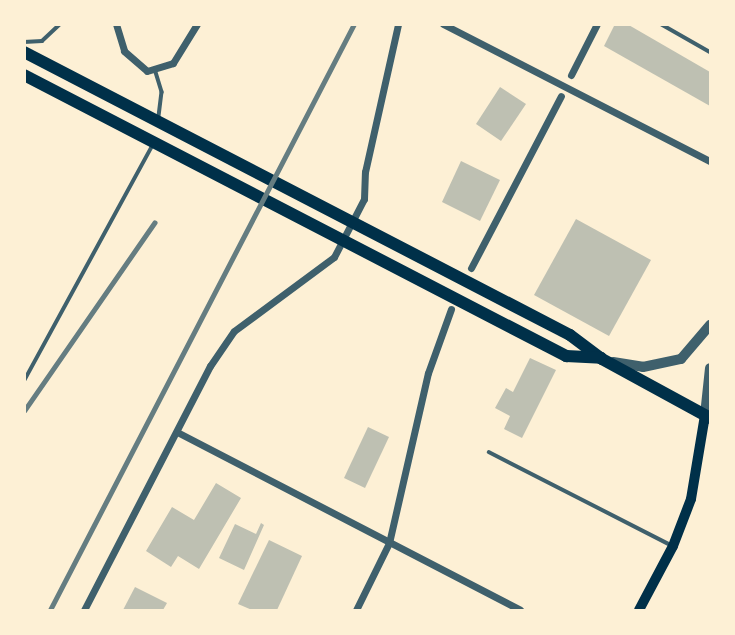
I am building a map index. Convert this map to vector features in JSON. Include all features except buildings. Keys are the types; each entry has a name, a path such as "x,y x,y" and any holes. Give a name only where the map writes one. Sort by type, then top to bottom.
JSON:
{"main road":[{"path":"24,52 516,306 570,335 604,360 708,417 691,499 673,546 639,611"},
{"path":"24,75 566,356 604,360"}],"street":[{"path":"116,24 124,51 136,65 155,69 173,63 197,24"},
{"path":"85,611 179,433 210,366 234,331 334,257 364,199 365,172 398,24"},
{"path":"443,24 710,161"},
{"path":"571,75 597,24"},
{"path":"471,268 561,96"},
{"path":"356,611 389,543 428,373 451,309"},
{"path":"604,360 643,367 681,359 710,325"},
{"path":"708,417 710,368"},
{"path":"179,433 520,611"}],"lane":[{"path":"24,42 42,41 60,24"},
{"path":"660,24 710,52"},
{"path":"24,381 149,158 161,108 155,69"},
{"path":"489,452 673,546"}],"railway":[{"path":"50,610 354,24"},
{"path":"24,411 154,223"}]}
